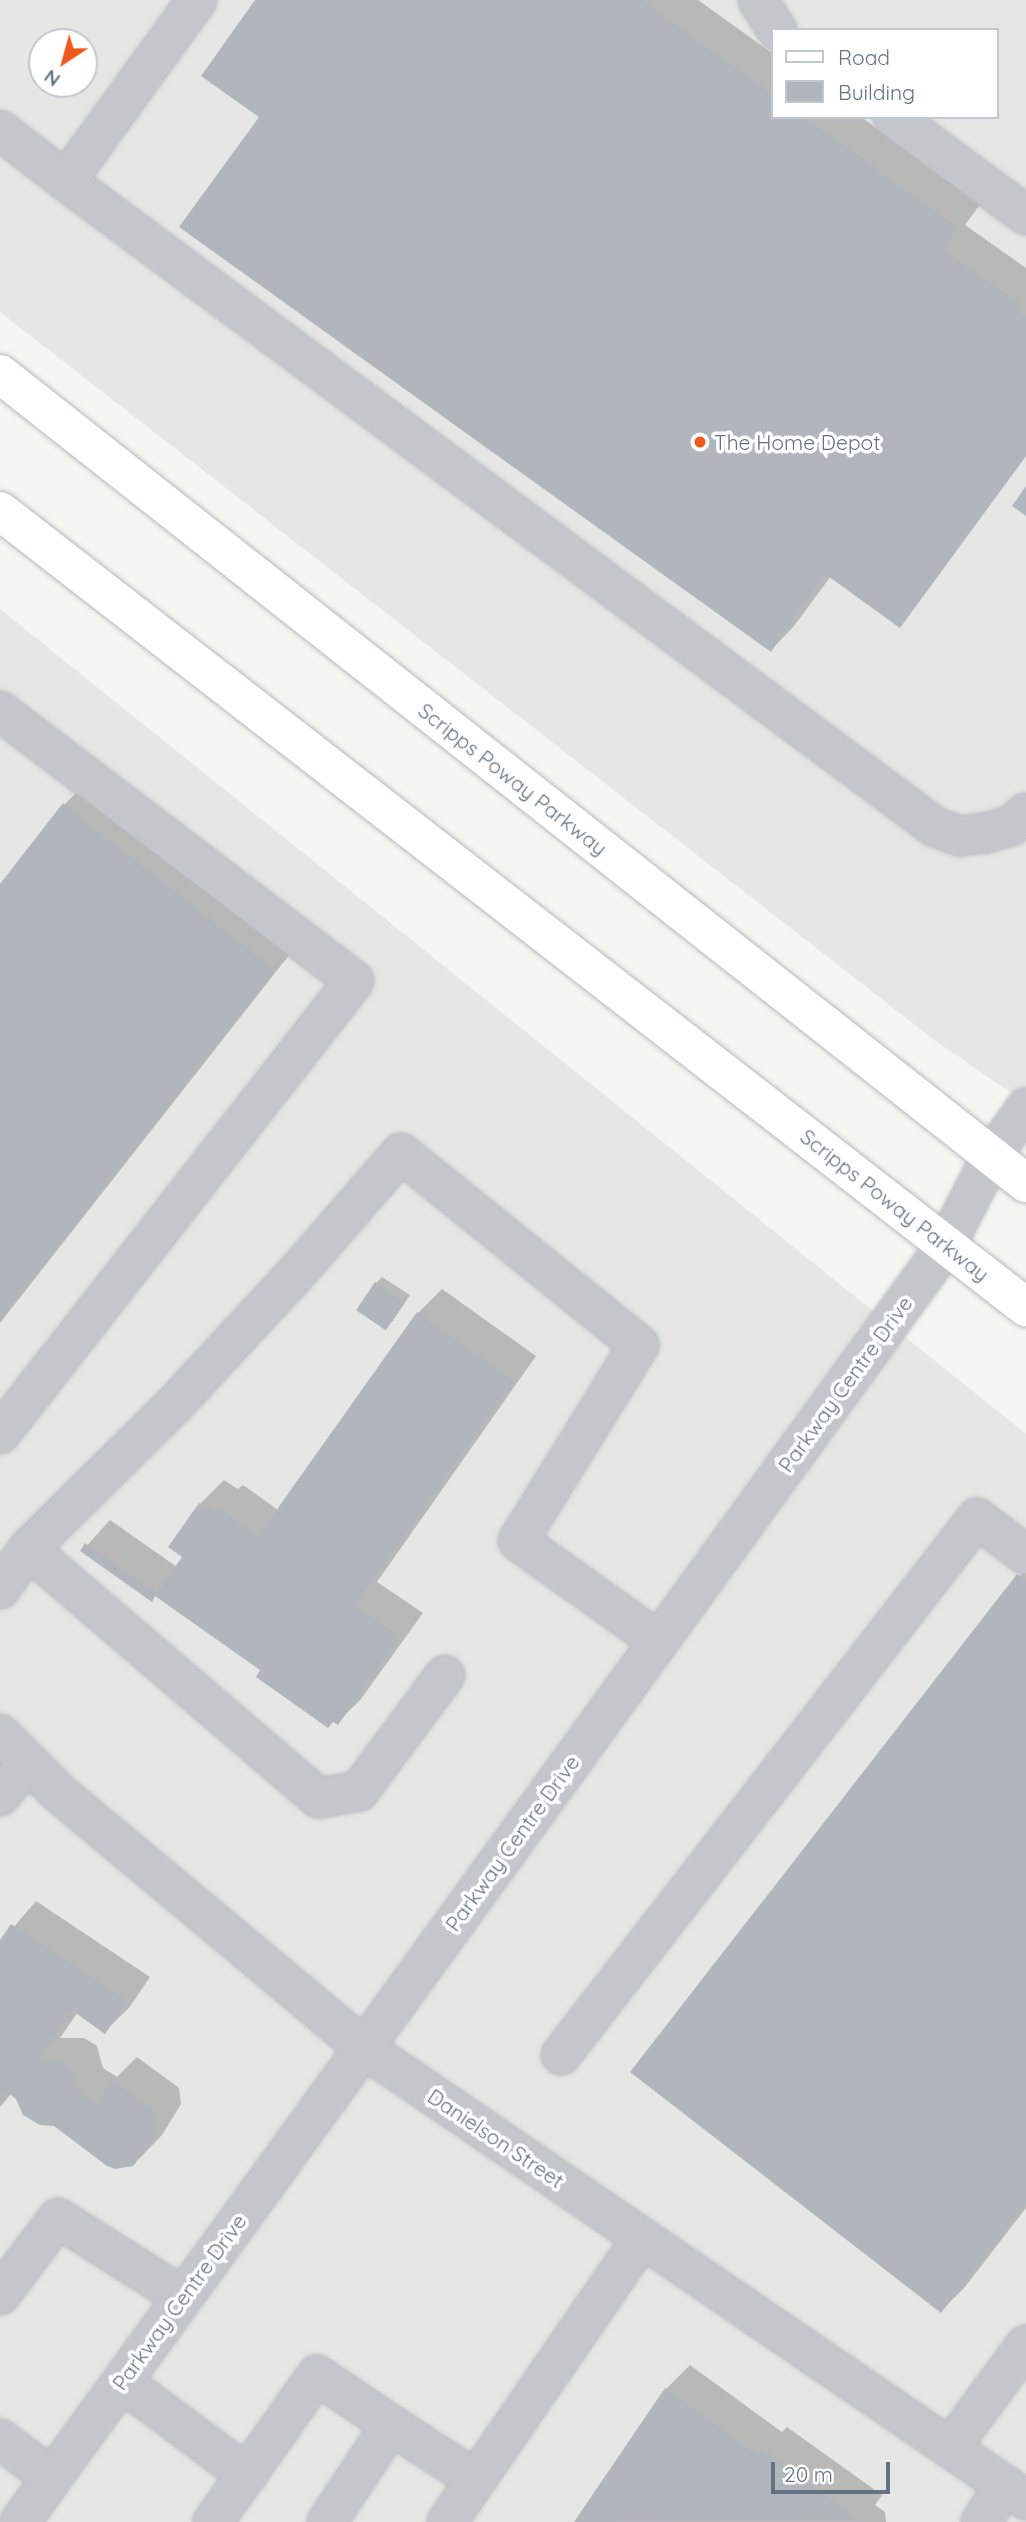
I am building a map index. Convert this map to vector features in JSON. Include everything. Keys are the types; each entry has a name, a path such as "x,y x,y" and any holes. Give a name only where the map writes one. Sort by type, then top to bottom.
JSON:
{"main road":[{"name":"Scripps Poway Parkway","path":"0,374 1026,1183"},
{"name":"Scripps Poway Parkway","path":"0,512 1026,1307"}],"street":[{"path":"66,181 197,0"},
{"path":"758,0 775,28"},
{"path":"896,119 1026,215"},
{"path":"0,130 934,827 960,836 1011,826 1026,813"},
{"path":"0,711 354,981 0,1434"},
{"name":"Parkway Centre Drive","path":"20,2522 946,1245 992,1156 1026,1108"},
{"path":"0,1589 28,1549 176,1402 301,1268 401,1153 639,1345 518,1541 658,1641"},
{"path":"561,2055 977,1518 1026,1555"},
{"path":"28,1549 319,1798 359,1791 445,1675"},
{"name":"Danielson Street","path":"0,1734 58,1792 363,2048 1015,2492"},
{"path":"0,1796 28,1762"},
{"path":"0,2295 58,2218 183,2297"},
{"path":"447,2522 642,2238"},
{"path":"950,2448 1026,2345"},
{"path":"213,2522 317,2375 476,2480"},
{"path":"122,2382 247,2475"},
{"path":"327,2522 391,2425"},
{"path":"0,2439 52,2478"},
{"path":"981,2522 1015,2492"}],"shaded area":[{"path":"0,0 1026,0 1026,1103 933,1039 0,312"},
{"path":"0,609 1026,1434 1026,2522 0,2522"}],"building":[{"name":"The Home Depot","path":"255,0 642,0 771,93 771,119 808,119 958,228 943,249 1021,305 1017,311 1026,318 1026,456 900,628 825,574 771,652 179,227 259,117 201,76"},
{"path":"1026,486 1026,516 1012,506"},
{"path":"63,803 275,970 0,1320 0,884"},
{"path":"375,1282 405,1302 386,1330 356,1310"},
{"path":"417,1312 514,1381 355,1606 400,1637 338,1725 333,1722 328,1728 256,1677 260,1670 155,1596 152,1602 80,1551 85,1543 157,1593 182,1557 168,1547 199,1503 214,1512 218,1507 258,1536"},
{"path":"1017,1574 1026,1580 1026,2204 941,2313 630,2072"},
{"path":"11,1924 128,2001 105,2034 73,2011 38,2061 59,2061 73,2070 80,2092 96,2103 112,2080 150,2106 155,2112 158,2130 133,2166 115,2169 107,2166 54,2126 40,2125 23,2115 16,2099 7,2092 0,2102 0,1940"},
{"path":"665,2388 758,2455 762,2449 859,2520 574,2522"}],"place":[{"name":"The Home Depot","path":"700,442"}]}
